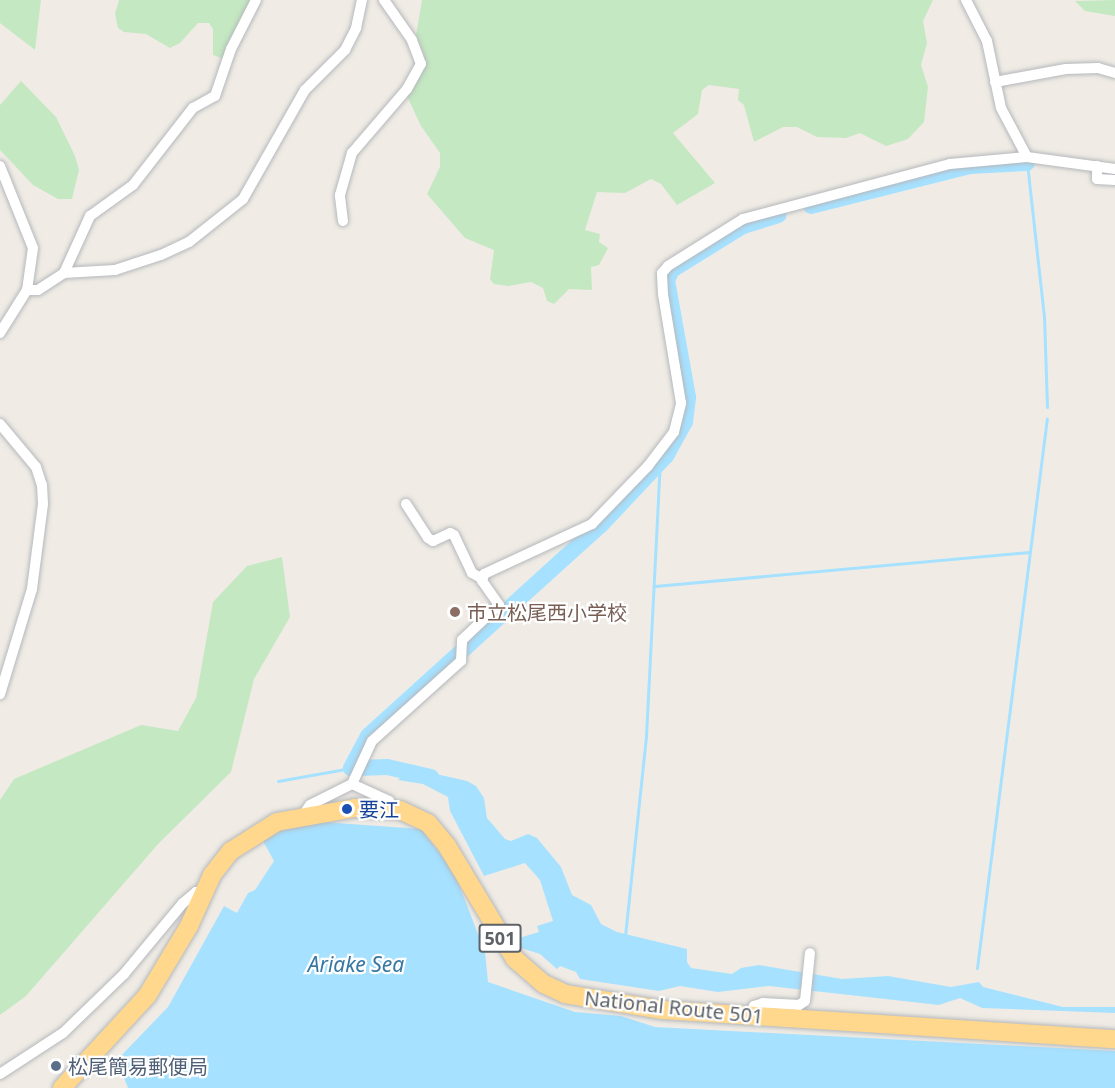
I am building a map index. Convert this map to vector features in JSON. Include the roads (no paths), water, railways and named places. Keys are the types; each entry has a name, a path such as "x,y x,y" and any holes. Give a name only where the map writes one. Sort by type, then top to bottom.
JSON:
{"highway":[{"name":"National Route 501","path":"62,1088 147,996 189,926 204,891 221,861 243,840 277,822 303,815 355,808 391,808 412,814 438,833 505,946 528,972 544,984 565,994 606,1003 750,1015 1115,1039"}],"street":[{"path":"64,273 90,216 133,185 193,108 215,96 231,49 256,0"},
{"path":"27,290 38,290 64,273 115,270 161,255 189,242 243,199 305,90 345,50 356,28 362,0"},
{"path":"343,221 340,195 352,153 407,89 421,64 412,40 384,0"},
{"path":"966,0 984,31 1001,108 1027,157"},
{"path":"995,82 1066,69 1098,68 1115,73"},
{"path":"481,578 592,524 648,466 674,432 681,403 663,294 662,273 668,266 743,219 786,205 950,164 1027,157 1115,169"},
{"path":"0,166 31,236 27,290 0,333"},
{"path":"1097,166 1097,179 1115,180"},
{"path":"0,424 36,467 42,485 42,504 30,597 0,694"},
{"path":"303,815 310,805 354,781 366,749 461,661 462,640 499,605 481,578 472,573 454,535 450,533 433,541 428,538 406,504"},
{"path":"354,781 389,801 391,808"},
{"path":"0,1074 63,1033 124,974 183,903 196,892 204,891"},
{"path":"750,1015 754,1006 763,1003 799,1005 807,997 810,953"}],"water":[{"path":"410,768 467,781 476,786 484,798 487,818 505,839 511,841 528,834 537,838 561,867 572,895 591,905 601,924 617,932 687,949 687,962 691,968 732,974 741,968 759,965 842,979 888,976 951,987 979,982 983,987 1063,1007 1115,1007 1115,1013 982,1008 960,998 939,1005 769,986 718,992 680,986 659,991 580,979 576,972 560,966 557,969 540,954 521,948 519,938 539,932 537,926 553,921 540,880 525,863 484,876 450,811 448,797 423,784 398,780"},
{"name":"Ariake Sea","path":"322,822 421,829 454,872 485,952 488,982 575,1012 621,1016 655,1027 1115,1051 1115,1088 128,1088 117,1060 168,1007 224,906 237,913 248,893 255,890 274,861 263,841 269,834 302,823"}],"waterway":[{"path":"1027,163 1044,316 1047,407"},
{"path":"811,206 970,166 1027,163"},
{"path":"431,777 387,767 351,768 368,736 600,526 666,456 685,422 688,397 667,280 672,270 743,226 778,215"},
{"path":"977,968 1047,418"},
{"path":"625,936 646,736 660,462"},
{"path":"655,586 1029,552"},
{"path":"278,781 351,768"}],"place":[{"name":"市立松尾西小学校","path":"455,612"},
{"name":"要江","path":"347,809"},
{"name":"松尾簡易郵便局","path":"56,1066"}]}
